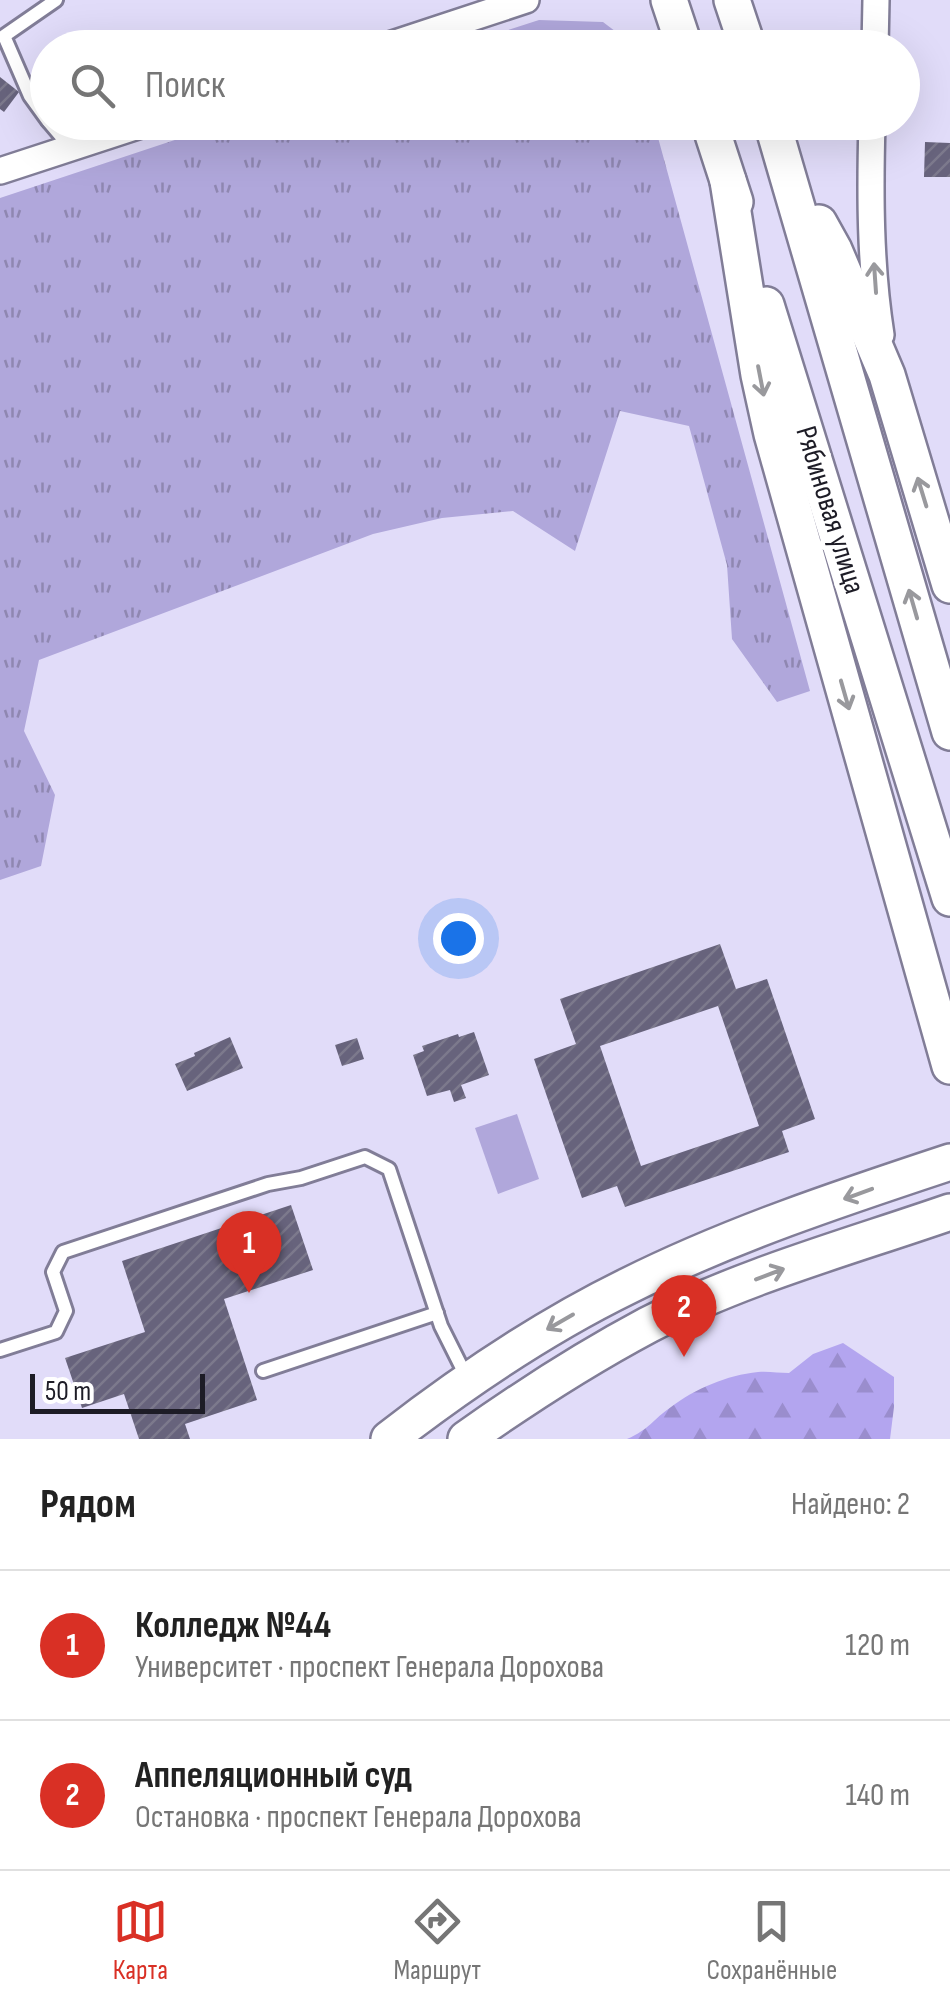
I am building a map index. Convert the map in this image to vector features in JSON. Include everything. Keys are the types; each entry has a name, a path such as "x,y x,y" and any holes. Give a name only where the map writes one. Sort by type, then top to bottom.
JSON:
{"main road":[{"path":"669,0 679,30"},
{"path":"732,0 742,30"},
{"name":"Рябиновая улица","path":"715,140 950,898"},
{"name":"Рябиновая улица","path":"778,140 950,732"},
{"path":"783,156 834,250 888,375 950,585"},
{"path":"728,182 772,434 950,1066"},
{"path":"389,1439 468,1380 537,1336 630,1285 756,1230 950,1162"},
{"path":"466,1439 648,1326 785,1268 950,1212"}],"street":[{"path":"435,30 526,0"},
{"path":"876,0 876,30"},
{"path":"0,172 95,140"},
{"path":"872,140 876,304 888,375"}],"lane":[{"path":"30,96 4,36 56,0"},
{"path":"64,140 71,148"},
{"path":"0,1350 56,1332 66,1311 53,1272 63,1252 268,1184 301,1178 365,1157 388,1169 436,1313 468,1380"},
{"path":"263,1371 436,1313"}],"green space":[{"path":"539,20 603,22 614,30 508,30"},
{"path":"175,140 659,140 810,691 777,702 732,639 727,565 689,426 620,411 575,551 513,511 442,518 373,534 39,660 24,731 55,795 41,866 0,880 0,198"},
{"path":"517,1114 539,1179 498,1194 475,1128"},
{"path":"843,1343 894,1377 890,1439 627,1439 680,1400 712,1384 746,1374 789,1373 813,1354"}],"building":[{"path":"0,77 19,92 4,112 0,109"},
{"path":"925,142 950,143 950,177 924,177"},
{"path":"720,944 736,989 767,979 815,1119 782,1131 789,1152 625,1207 617,1186 582,1198 534,1059 576,1044 560,999","holes":["718,1006 759,1126 641,1166 600,1046"]},
{"path":"474,1032 489,1075 461,1085 466,1098 454,1102 450,1090 427,1096 413,1055 424,1051 422,1046"},
{"path":"230,1037 243,1068 187,1091 175,1064"},
{"path":"357,1038 364,1059 342,1066 335,1045"},
{"path":"291,1205 313,1270 224,1299 257,1400 185,1424 190,1439 139,1439 124,1394 82,1408 65,1358 145,1332 122,1261"}],"place":[{"name":"Колледж №44","path":"249,1293"},
{"name":"Аппеляционный суд","path":"684,1357"}]}
